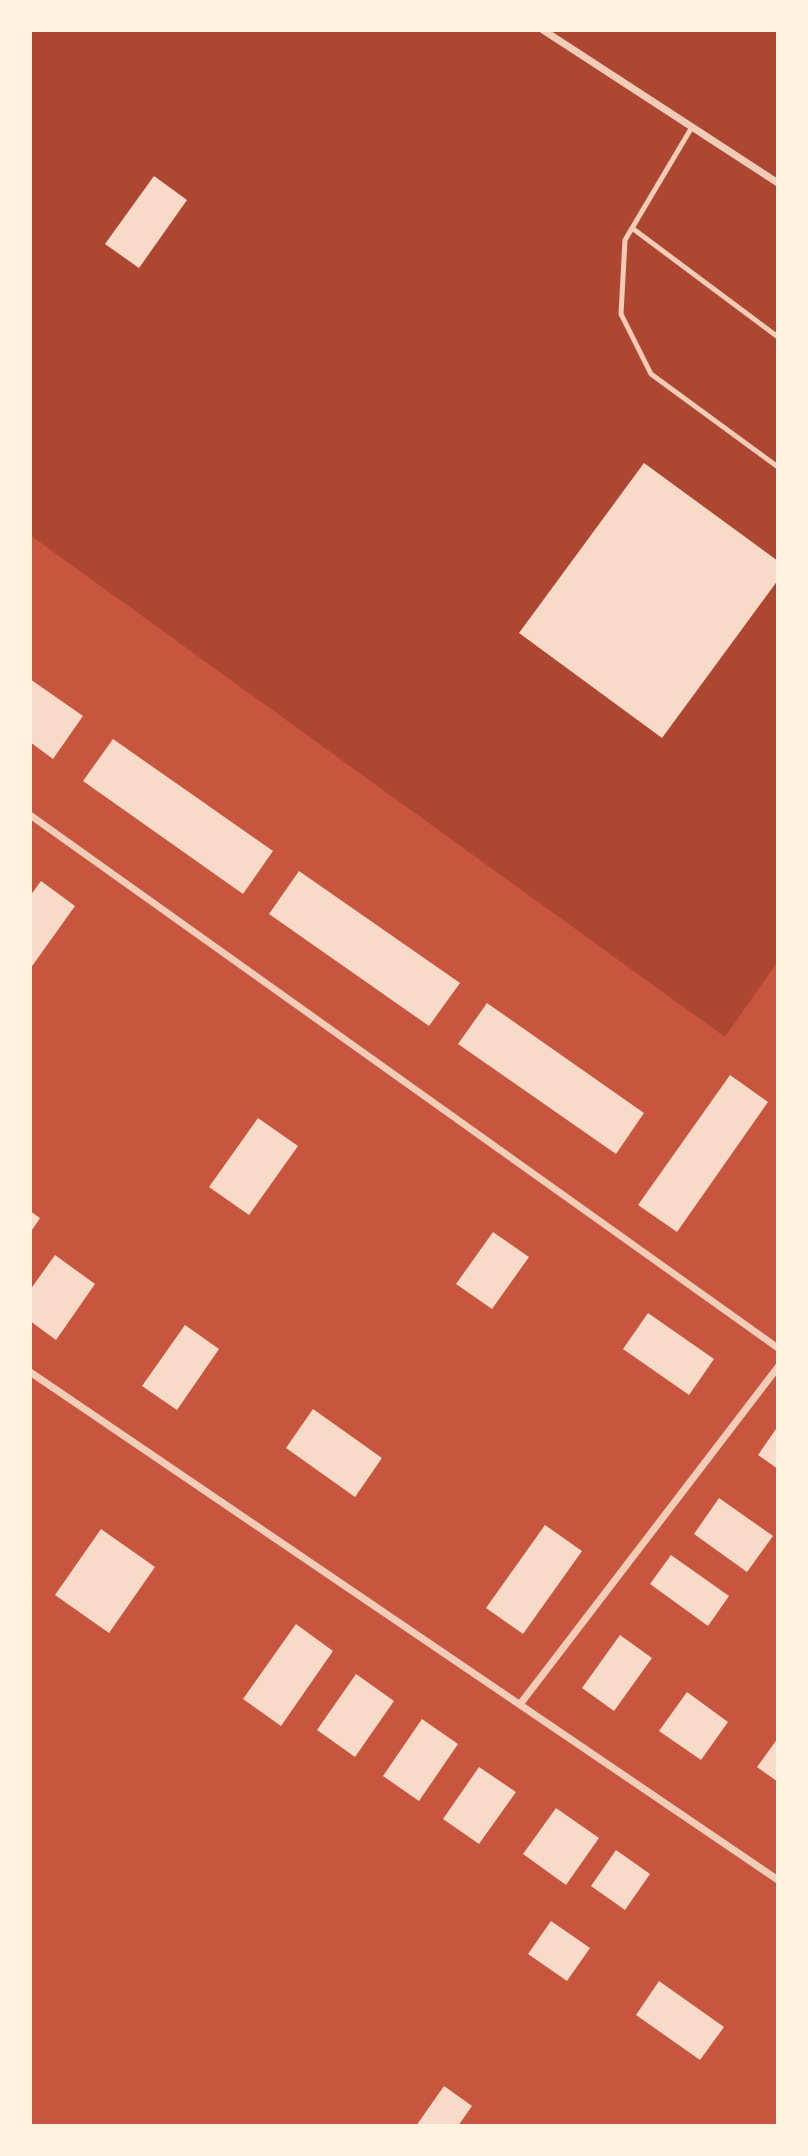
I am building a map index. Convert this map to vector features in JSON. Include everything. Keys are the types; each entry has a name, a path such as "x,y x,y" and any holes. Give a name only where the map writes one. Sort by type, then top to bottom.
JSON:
{"street":[{"path":"543,30 778,183"},
{"path":"30,815 778,1348"},
{"path":"522,1703 778,1367"},
{"path":"30,1372 522,1703 778,1880"}],"lane":[{"path":"692,127 625,240 621,314 651,374 778,467"},
{"path":"632,228 778,337"}],"shaded area":[{"path":"30,30 778,30 778,961 725,1037 30,535"}],"building":[{"path":"154,176 187,200 139,268 105,244"},
{"path":"644,463 778,561 778,580 662,738 519,633"},
{"path":"30,679 83,716 53,759 30,742"},
{"path":"113,739 273,851 243,894 83,781"},
{"path":"299,871 460,983 429,1026 269,914"},
{"path":"41,881 75,906 30,969 30,896"},
{"path":"487,1003 644,1113 616,1154 458,1044"},
{"path":"730,1075 768,1102 677,1232 638,1205"},
{"path":"258,1118 298,1146 249,1215 209,1187"},
{"path":"30,1211 40,1218 30,1233"},
{"path":"493,1232 529,1257 492,1309 456,1284"},
{"path":"55,1255 95,1284 56,1340 30,1321 30,1290"},
{"path":"648,1313 714,1359 689,1395 623,1349"},
{"path":"185,1325 219,1349 177,1410 142,1386"},
{"path":"313,1409 382,1458 355,1497 286,1448"},
{"path":"778,1426 778,1469 758,1455"},
{"path":"719,1498 773,1536 747,1572 694,1534"},
{"path":"545,1525 582,1551 523,1634 486,1608"},
{"path":"101,1529 155,1567 109,1633 55,1595"},
{"path":"671,1555 729,1596 708,1626 650,1584"},
{"path":"296,1624 333,1651 281,1726 243,1699"},
{"path":"620,1635 652,1658 614,1711 582,1688"},
{"path":"356,1674 394,1701 355,1757 317,1730"},
{"path":"687,1692 728,1722 701,1760 659,1731"},
{"path":"422,1719 458,1744 419,1801 383,1776"},
{"path":"778,1738 778,1782 757,1767"},
{"path":"479,1767 516,1792 479,1844 443,1819"},
{"path":"556,1808 599,1838 566,1885 523,1854"},
{"path":"616,1850 650,1874 625,1910 591,1886"},
{"path":"551,1921 590,1948 567,1981 528,1954"},
{"path":"659,1981 724,2027 700,2060 636,2015"},
{"path":"444,2086 472,2106 458,2126 416,2126"}]}
